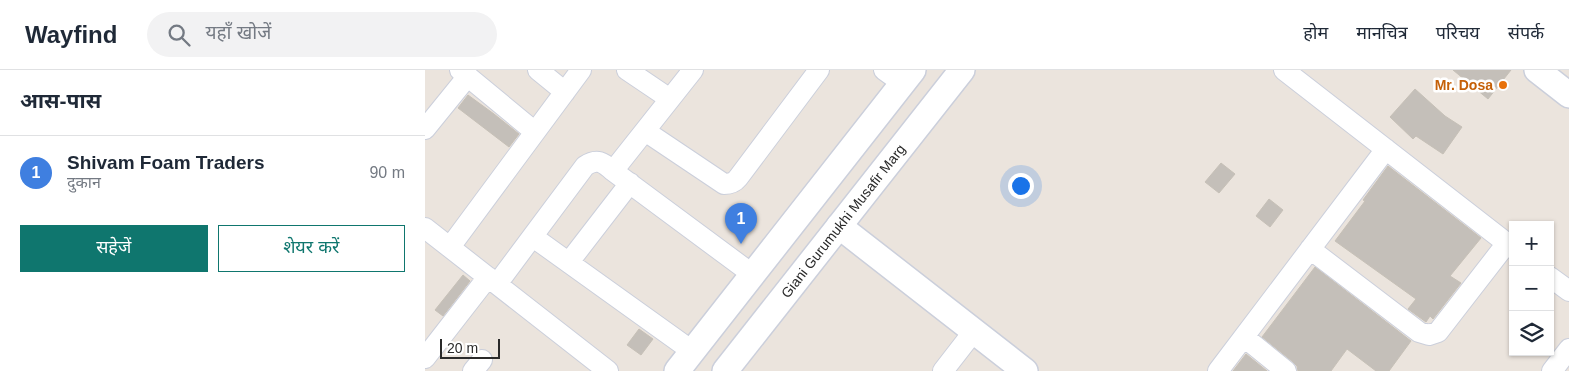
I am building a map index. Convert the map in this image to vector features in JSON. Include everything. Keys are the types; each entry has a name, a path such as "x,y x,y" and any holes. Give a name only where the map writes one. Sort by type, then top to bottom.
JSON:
{"street":[{"path":"538,70 565,92"},
{"path":"450,247 581,70"},
{"path":"613,170 693,70"},
{"path":"645,131 724,184 729,184 738,178 819,70"},
{"name":"Giani Gurumukhi Musafir Marg","path":"725,371 961,70"},
{"path":"1283,70 1509,244"},
{"path":"1537,70 1569,95"},
{"path":"631,71 670,99"},
{"path":"425,130 464,73 535,132"},
{"path":"677,371 752,274 900,74"},
{"path":"1218,371 1386,150"},
{"path":"425,358 533,236 585,166 591,162 598,161 604,163 752,274"},
{"path":"569,262 630,183"},
{"path":"839,226 1025,371"},
{"path":"427,235 450,247 608,371"},
{"path":"533,236 692,351"},
{"path":"1310,249 1419,332 1429,335 1438,332 1509,246"},
{"path":"1554,280 1569,292"},
{"path":"943,371 974,331"},
{"path":"1244,337 1286,371"},
{"path":"1552,371 1569,349"}],"building":[{"path":"1453,70 1511,70 1488,99"},
{"path":"1415,89 1445,116 1462,127 1443,154 1416,136 1413,139 1390,117"},
{"path":"468,95 519,134 509,147 458,108"},
{"path":"1221,163 1235,174 1219,193 1205,182"},
{"path":"1388,166 1481,238 1450,276 1461,283 1433,319 1430,316 1426,322 1408,309 1416,299 1335,241"},
{"path":"1269,199 1283,210 1270,227 1256,216"},
{"path":"1315,267 1411,341 1389,371 1376,371 1347,349 1331,371 1298,371 1297,366 1293,362 1262,337"},
{"path":"463,275 470,281 443,316 435,310"},
{"path":"639,329 653,339 641,355 627,345"},
{"path":"1246,354 1267,371 1233,371"}],"place":[{"name":"Mr. Dosa","path":"1503,85"},
{"name":"Shivam Foam Traders","path":"741,244"}]}
